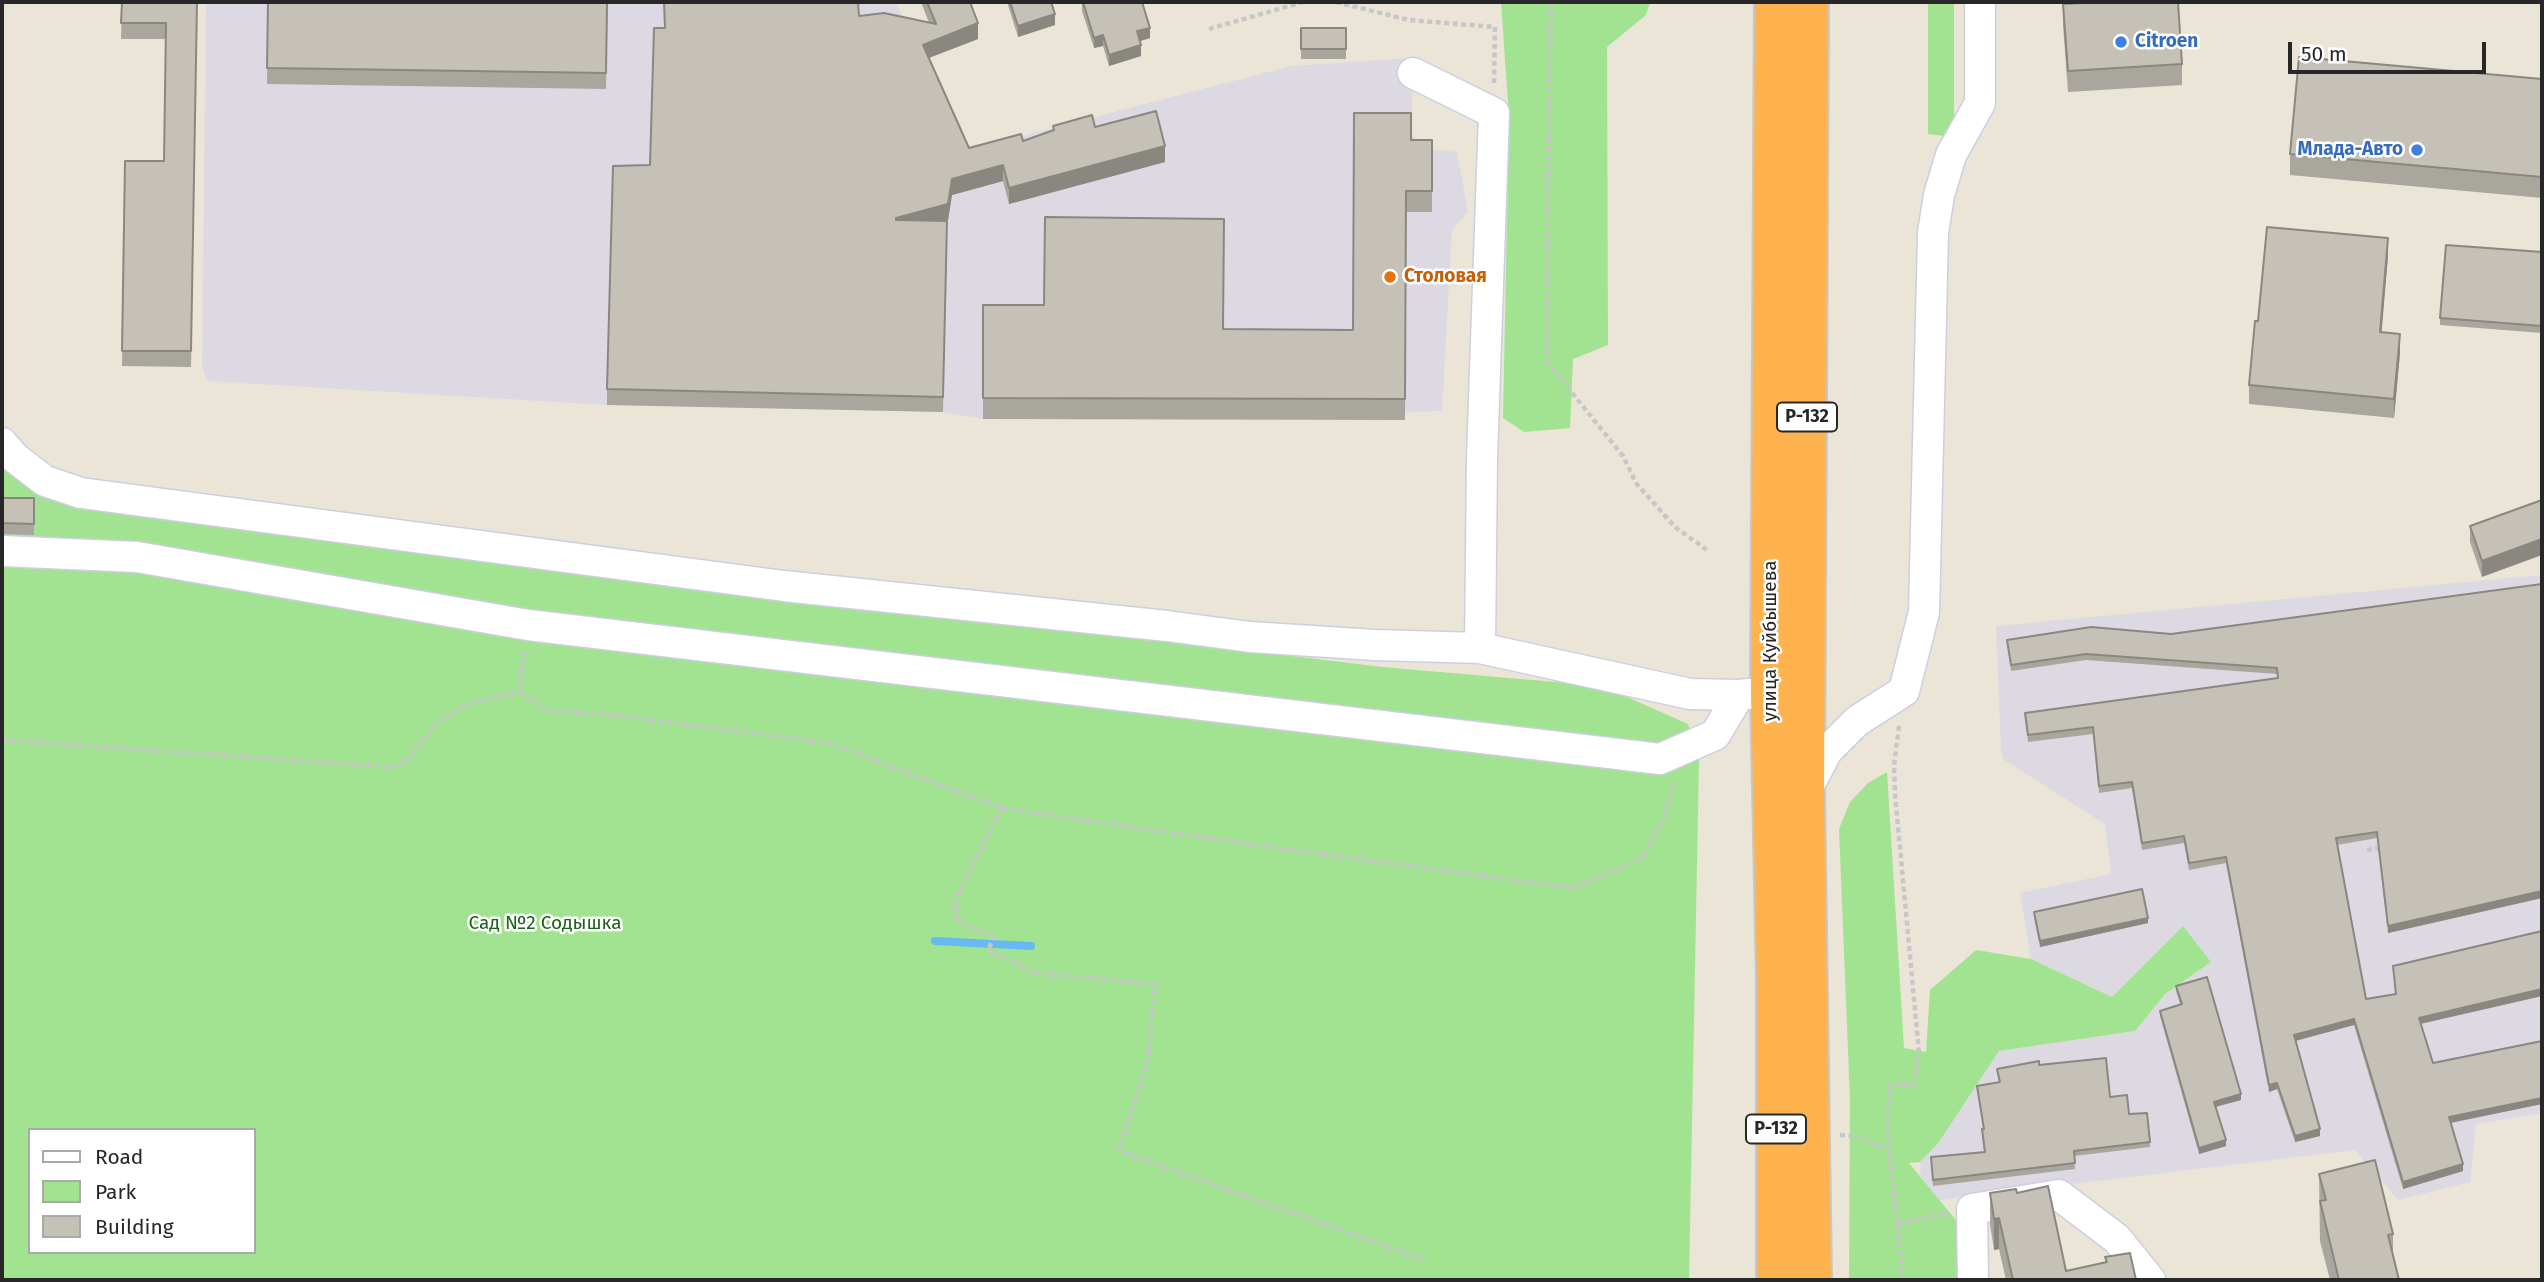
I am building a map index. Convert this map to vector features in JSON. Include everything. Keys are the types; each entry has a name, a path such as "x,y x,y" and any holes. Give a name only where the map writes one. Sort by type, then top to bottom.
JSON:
{"highway":[{"name":"улица Куйбышева","path":"1774,2 1754,693 1776,979 1776,1280"},
{"name":"улица Куйбышева","path":"1809,2 1805,793 1812,1280"}],"street":[{"path":"1805,793 1828,751 1842,736 1857,721 1904,691 1924,612 1933,233 1951,155 1980,103 1980,2"},
{"path":"1413,73 1494,114 1482,457 1480,648"},
{"path":"2,443 45,481 80,493 783,586 1250,637 1480,648 1689,694 1754,693"},
{"path":"2,551 137,557 528,625 1660,760 1715,735 1754,693"},
{"path":"1973,1280 1972,1209 2059,1195 2117,1240 2150,1280"}],"path":[{"path":"1209,29 1303,2"},
{"path":"1336,2 1409,20 1495,27 1494,114"},
{"path":"1551,2 1548,363 1623,456 1636,484 1675,527 1707,550"},
{"path":"519,692 528,625"},
{"path":"1903,1280 1886,1125 1890,1084 1914,1085 1919,1053 1894,765 1904,691"},
{"path":"2,740 392,768 409,759 437,722 471,703 519,692 548,711 602,714 830,743 1001,808 1573,888 1643,858 1663,819 1684,749"},
{"path":"1001,808 955,904 959,922 993,937 988,950 1035,973 1155,984 1148,1060 1119,1151 1425,1260"},
{"path":"2367,850 2391,845"},
{"path":"1811,1132 1858,1136 1889,1149"},
{"path":"1898,1223 1972,1209"}],"shaded area":[{"path":"206,2 896,2 964,151 1291,66 1413,58 1411,134 1426,149 1457,152 1468,212 1452,230 1442,411 983,419 943,412 607,405 207,381 202,366"},
{"path":"2542,575 2542,1113 2476,1124 2470,1182 2398,1200 2355,1150 1922,1202 1920,1162 1939,1142 1999,1051 2135,1031 2165,994 2211,962 2183,926 2112,997 2031,959 2020,893 2111,874 2105,824 2003,759 1996,626"}],"green space":[{"path":"1501,2 1650,2 1646,15 1607,47 1608,345 1573,359 1570,428 1524,432 1503,418 1509,117"},
{"path":"1928,2 1954,2 1954,137 1928,134"},
{"name":"Сад №2 Содышка","path":"2,459 30,489 122,509 523,562 1382,667 1602,686 1688,724 1699,760 1689,1280 2,1280"},
{"path":"1887,772 1904,1048 1926,1052 1930,990 1976,950 2031,959 2112,997 2183,926 2211,962 2165,994 2135,1031 1999,1051 1939,1142 1920,1162 1909,1163 1964,1230 1963,1280 1849,1280 1850,1100 1839,829 1850,802 1868,783"}],"building":[{"path":"122,2 197,2 191,351 122,351 125,161 164,161 166,23 121,23"},
{"path":"268,2 607,2 606,73 267,68"},
{"path":"664,2 858,2 859,16 884,13 936,24 927,2 970,2 978,23 923,45 969,148 1021,134 1023,141 1054,130 1053,126 1092,115 1095,127 1156,111 1165,146 1009,188 1003,165 952,179 948,204 896,218 947,221 943,397 607,389 613,166 650,165 654,28 665,28"},
{"path":"1010,2 1051,2 1055,14 1018,26"},
{"path":"1083,2 1142,2 1150,28 1137,31 1141,45 1109,55 1103,35 1094,38"},
{"name":"Citroen","path":"2178,2 2182,64 2068,71 2063,4"},
{"path":"1301,28 1346,28 1346,49 1301,49"},
{"name":"Млада-Авто","path":"2299,57 2542,79 2542,177 2290,154"},
{"path":"1354,113 1411,113 1411,140 1432,140 1432,191 1406,191 1405,399 983,398 983,305 1044,305 1045,217 1224,219 1223,329 1353,330"},
{"path":"2267,227 2388,238 2380,332 2400,334 2394,399 2249,385"},
{"path":"2446,245 2542,252 2542,326 2440,318"},
{"path":"2,498 34,498 34,524 2,523"},
{"path":"2542,500 2542,539 2482,561 2470,526"},
{"path":"2542,584 2542,891 2388,926 2377,832 2336,838 2366,999 2396,994 2393,966 2542,931 2542,989 2419,1018 2433,1063 2542,1041 2542,1098 2449,1117 2463,1164 2403,1182 2354,1019 2294,1035 2320,1129 2295,1136 2277,1083 2269,1085 2226,857 2189,863 2184,836 2142,843 2132,782 2099,786 2093,727 2028,735 2025,713 2278,678 2277,668 2086,654 2011,665 2007,640 2091,627 2171,634"},
{"path":"2142,889 2148,918 2040,941 2034,912"},
{"path":"2207,977 2241,1094 2214,1102 2226,1140 2199,1148 2160,1011 2182,1004 2176,986"},
{"path":"2106,1058 2110,1097 2127,1095 2129,1114 2147,1113 2150,1142 2074,1151 2075,1163 1933,1180 1931,1157 1985,1152 1977,1086 2000,1082 1997,1069 2039,1061 2039,1065"},
{"path":"2375,1160 2393,1234 2388,1235 2399,1280 2339,1280 2320,1201 2326,1200 2319,1174"},
{"path":"2048,1186 2066,1271 2107,1262 2105,1257 2130,1253 2136,1280 2013,1280 1999,1218 1994,1219 1990,1193 2016,1189 2017,1193"}],"waterway":[{"path":"935,941 1031,946"}],"place":[{"name":"Citroen","path":"2121,42"},
{"name":"Млада-Авто","path":"2417,150"},
{"name":"Столовая","path":"1390,277"}]}
